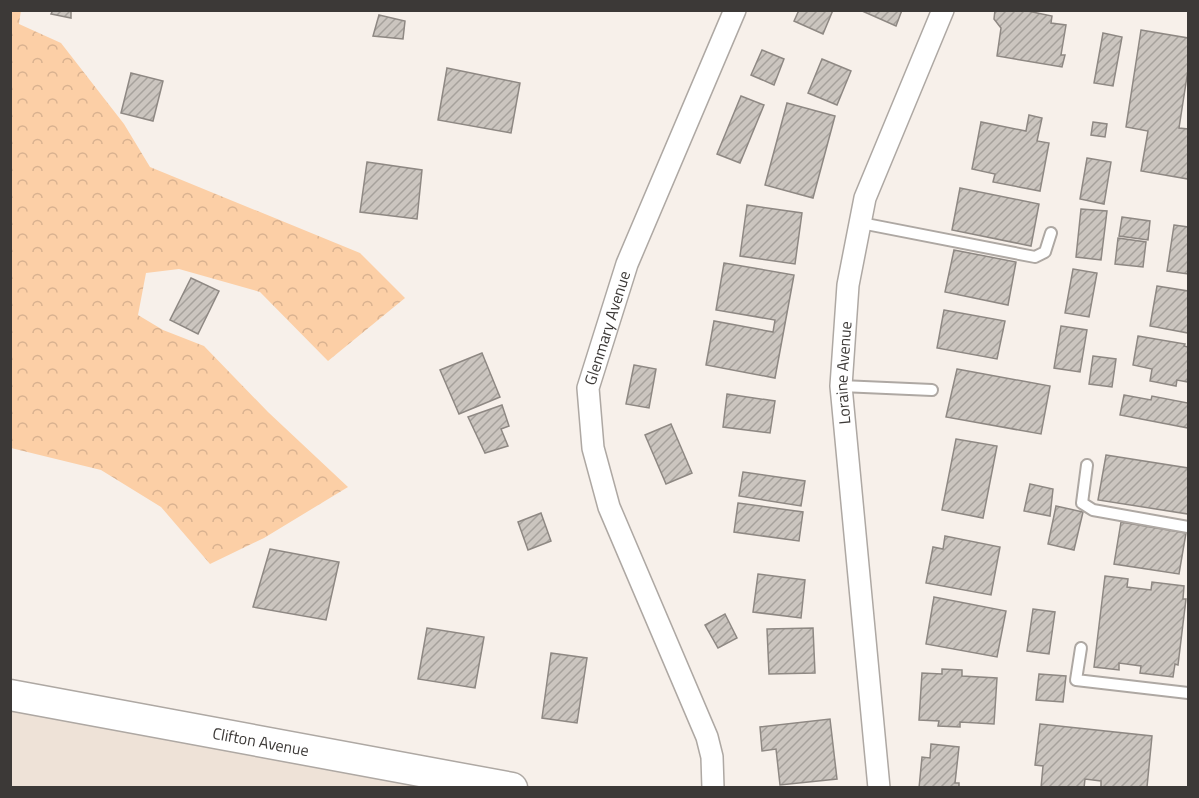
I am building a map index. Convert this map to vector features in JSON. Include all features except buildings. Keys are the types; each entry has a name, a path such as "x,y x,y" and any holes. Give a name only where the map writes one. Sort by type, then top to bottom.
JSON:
{"main road":[{"name":"Clifton Avenue","path":"10,695 465,783 512,788"}],"street":[{"name":"Glenmary Avenue","path":"712,788 712,757 707,737 609,507 593,448 588,388 627,264 735,10"},
{"name":"Loraine Avenue","path":"879,788 841,386 849,285 865,198 943,10"}],"lane":[{"path":"861,223 1035,257 1045,252 1051,233"},
{"path":"841,386 932,390"},
{"path":"1087,465 1082,503 1093,510 1188,528"},
{"path":"1081,648 1076,681 1188,693"}],"shaded area":[{"path":"10,695 442,787 11,787"}],"green space":[{"path":"21,10 19,24 61,43 124,124 150,167 360,253 405,298 328,361 260,292 179,269 146,273 138,315 163,330 204,346 268,412 348,487 264,538 210,564 161,507 101,470 11,448 10,11"}]}
